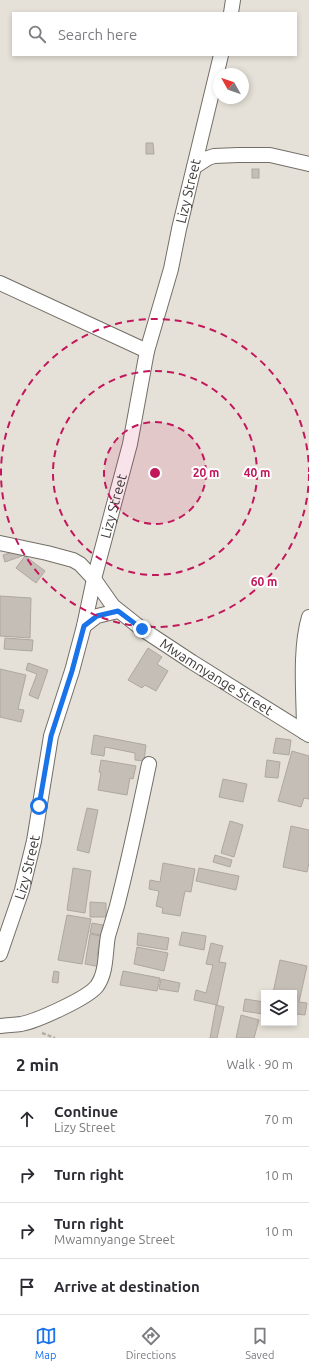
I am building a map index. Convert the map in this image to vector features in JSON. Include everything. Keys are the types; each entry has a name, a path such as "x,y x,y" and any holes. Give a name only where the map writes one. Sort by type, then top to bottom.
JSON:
{"street":[{"path":"231,12 233,0"},
{"name":"Lizy Street","path":"0,954 22,890 34,841 51,736 72,671 84,626 94,579 130,444 147,351 171,269 179,229 221,56"},
{"path":"194,167 214,156 238,155 270,155 309,164"},
{"path":"0,283 147,351"},
{"name":"Mwamnyange Street","path":"0,543 47,553 73,560 80,564 86,569 118,611 142,629 192,662 306,734"},
{"path":"84,626 97,616 118,611"},
{"path":"306,734 303,661 306,627 309,617"},
{"path":"0,1026 22,1024 42,1016 84,996 97,986 102,975 108,936 117,907 138,821 149,764"}],"building":[{"path":"146,143 153,143 154,154 146,154"},
{"path":"252,169 259,169 259,178 252,178"},
{"path":"20,550 22,556 5,562 3,555"},
{"path":"25,556 45,571 36,583 16,568"},
{"path":"0,596 31,598 30,638 0,636"},
{"path":"5,638 33,640 32,651 4,649"},
{"path":"148,648 162,657 157,664 168,671 156,691 145,685 142,688 128,680"},
{"path":"28,663 48,670 38,699 29,695 37,674 26,670"},
{"path":"0,669 26,675 18,709 24,710 21,722 0,717"},
{"path":"94,735 146,745 144,761 135,760 135,753 105,747 104,756 91,754"},
{"path":"276,738 291,740 289,755 273,753"},
{"path":"292,751 309,756 309,799 304,798 301,807 278,801"},
{"path":"101,760 136,766 133,779 130,778 127,795 98,790 101,773 99,772"},
{"path":"267,760 280,762 278,778 265,777"},
{"path":"223,779 247,784 243,802 219,797"},
{"path":"87,808 98,810 89,853 77,850"},
{"path":"230,821 243,825 234,857 221,853"},
{"path":"291,826 309,830 309,863 307,872 283,867"},
{"path":"215,855 232,860 230,867 213,862"},
{"path":"163,863 195,869 191,892 185,891 180,916 162,913 163,908 156,906 159,891 149,889 150,880 160,882"},
{"path":"73,868 91,871 85,913 67,910"},
{"path":"199,868 239,876 236,890 196,881"},
{"path":"90,902 106,903 106,917 90,917"},
{"path":"67,915 91,919 82,964 58,960"},
{"path":"92,923 103,925 101,935 90,933"},
{"path":"182,932 206,936 204,950 179,945"},
{"path":"138,933 169,938 167,950 137,945"},
{"path":"90,934 101,936 97,955 103,957 101,967 85,964"},
{"path":"211,943 223,946 219,962 226,963 217,1005 194,1000 196,990 206,993 213,965 206,964"},
{"path":"137,947 168,953 164,971 134,964"},
{"path":"280,960 307,966 299,1002 307,1003 305,1015 297,1014 297,990 274,990"},
{"path":"54,971 59,972 58,983 52,982"},
{"path":"123,971 160,978 157,991 120,985"},
{"path":"161,979 180,983 178,992 159,989"},
{"path":"245,999 261,1002 261,1014 243,1011"},
{"path":"216,1005 224,1007 217,1038 210,1038"},
{"path":"241,1015 259,1020 254,1038 236,1038"}],"route":[{"path":"39,806 51,736 72,671 84,626 97,616 118,611 142,629"}]}
